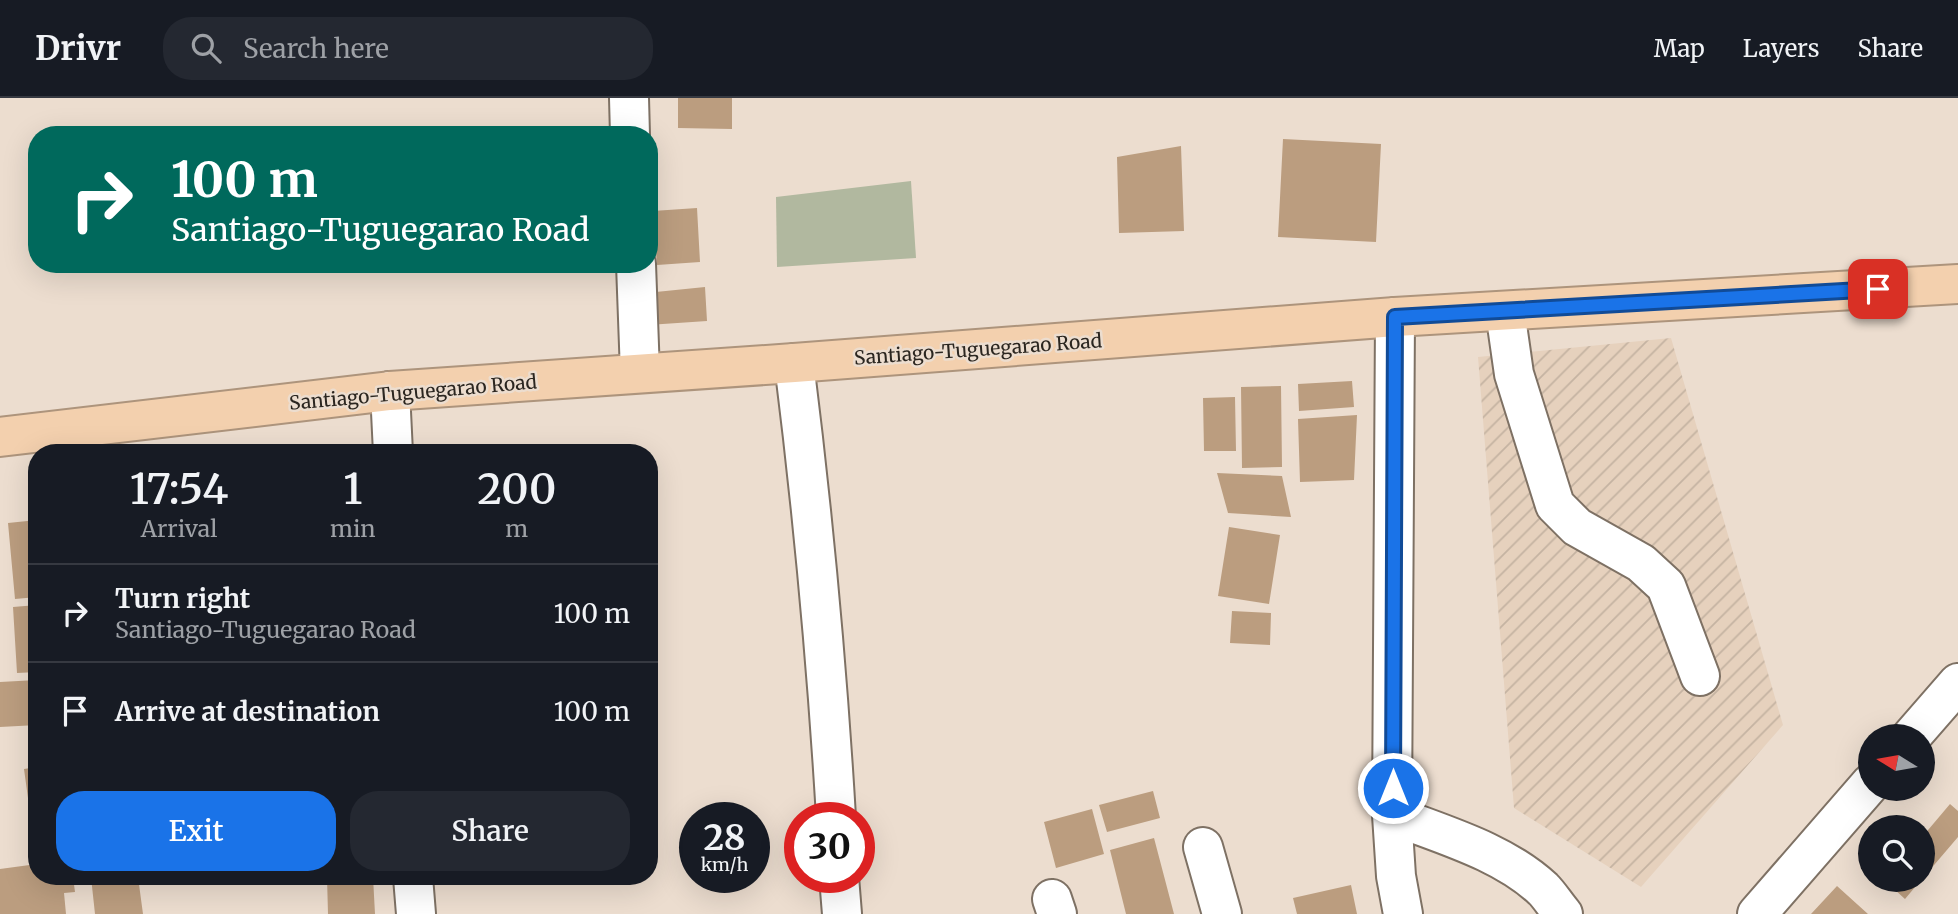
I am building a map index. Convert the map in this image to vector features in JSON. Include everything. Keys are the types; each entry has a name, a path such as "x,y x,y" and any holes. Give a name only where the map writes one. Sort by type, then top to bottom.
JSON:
{"highway":[{"name":"Santiago-Tuguegarao Road","path":"0,437 390,391 1395,317 1958,284"}],"street":[{"path":"629,98 631,126"},
{"path":"636,273 640,373"},
{"path":"1505,311 1514,374 1555,505 1577,527 1642,563 1666,586 1700,676"},
{"path":"1395,317 1392,815 1396,876 1403,914"},
{"path":"794,363 814,523 835,802"},
{"path":"390,391 393,444"},
{"path":"1922,724 1958,683"},
{"path":"1757,914 1858,798"},
{"path":"1392,815 1473,847 1515,868 1543,889 1563,914"},
{"path":"1203,846 1222,914"},
{"path":"414,885 416,914"},
{"path":"840,893 842,914"}],"shaded area":[{"path":"1671,338 1783,725 1641,887 1514,808 1478,357"}],"green space":[{"path":"911,181 916,258 777,267 776,197"}],"building":[{"path":"678,98 732,98 732,129 678,128"},
{"path":"1283,139 1381,144 1376,242 1278,237"},
{"path":"1181,146 1184,231 1119,233 1117,157"},
{"path":"697,208 700,262 658,265 658,211"},
{"path":"705,287 707,321 648,325 646,293"},
{"path":"1352,381 1354,407 1299,411 1298,384"},
{"path":"1281,386 1282,467 1242,468 1241,387"},
{"path":"1235,397 1236,451 1204,451 1203,398"},
{"path":"1357,415 1354,480 1300,482 1298,419"},
{"path":"1217,473 1282,476 1291,517 1228,513"},
{"path":"28,521 28,598 15,599 8,523"},
{"path":"1229,527 1280,535 1269,604 1218,596"},
{"path":"28,606 28,672 17,673 13,607"},
{"path":"1232,611 1271,613 1270,645 1230,643"},
{"path":"28,680 28,725 0,727 0,682"},
{"path":"28,768 28,798 24,769"},
{"path":"1153,791 1160,818 1107,832 1099,805"},
{"path":"1950,804 1958,811 1958,837 1935,864 1935,822"},
{"path":"1092,809 1104,854 1056,868 1044,822"},
{"path":"1154,838 1174,914 1126,914 1110,850"},
{"path":"28,865 28,885 74,885 75,892 64,893 66,914 0,914 0,869"},
{"path":"92,885 139,885 143,914 95,914"},
{"path":"327,885 373,885 375,914 328,914"},
{"path":"1351,885 1357,914 1297,914 1293,898"},
{"path":"1837,886 1868,914 1811,914"},
{"path":"1897,892 1911,892 1905,899"}],"route":[{"path":"1393,788 1395,317 1878,289"}]}
